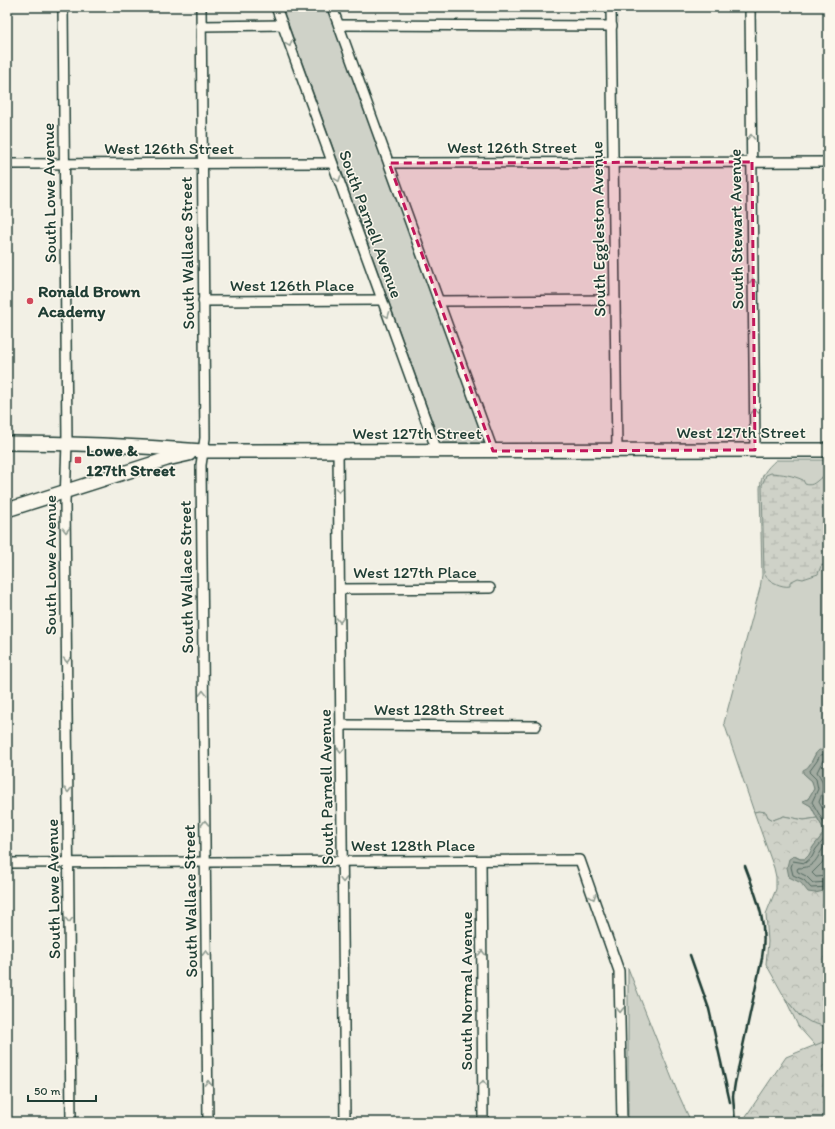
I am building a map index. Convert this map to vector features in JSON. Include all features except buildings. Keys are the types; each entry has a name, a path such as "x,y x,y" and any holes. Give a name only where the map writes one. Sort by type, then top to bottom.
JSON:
{"main road":[{"name":"West 127th Street","path":"7,442 135,446 203,451 828,450"},
{"path":"7,510 167,459 203,451"}],"street":[{"name":"South Lowe Avenue","path":"64,7 67,443 65,491 71,1122"},
{"name":"South Wallace Street","path":"201,7 205,438 202,472 208,1122"},
{"name":"South Parnell Avenue","path":"276,7 437,451"},
{"path":"332,7 493,451"},
{"name":"South Eggleston Avenue","path":"612,7 617,450"},
{"name":"South Stewart Avenue","path":"750,7 755,450"},
{"path":"201,26 283,25"},
{"path":"339,25 612,26"},
{"name":"West 126th Street","path":"389,163 828,162"},
{"name":"West 126th Street","path":"7,164 332,164"},
{"name":"West 126th Place","path":"203,301 381,300"},
{"path":"439,301 615,300"},
{"name":"South Parnell Avenue","path":"338,451 345,1122"},
{"name":"West 127th Place","path":"340,589 490,588"},
{"name":"West 128th Street","path":"341,725 536,726"},
{"name":"West 128th Place","path":"7,863 580,860 619,971 622,1122"},
{"name":"South Normal Avenue","path":"481,861 483,1122"}],"highlighted area":[{"path":"752,162 755,450 493,451 389,163"}],"green space":[{"path":"282,7 328,7 485,443 440,443"},
{"path":"776,460 828,460 828,751 826,750 816,753 809,766 803,773 812,781 814,789 808,799 803,801 811,806 817,818 804,820 784,816 773,820 759,811 754,812 724,723 760,588 762,575 760,488 765,472"},
{"path":"771,473 795,477 803,480 805,484 808,485 814,483 822,477 828,477 828,564 821,566 818,574 803,579 798,578 790,582 790,586 783,586 776,583 764,574 762,485 766,475"},
{"path":"754,812 766,812 768,817 773,820 784,816 804,820 817,818 823,828 823,835 813,847 809,855 805,859 800,859 828,873 828,991 821,998 824,1002 828,1003 828,1024 823,1026 810,1022 799,1015 785,998 766,964 768,942 766,914 776,889 776,877"},
{"path":"628,968 677,1091 691,1122 628,1122"},
{"path":"785,998 799,1015 823,1026 828,1024 828,1122 822,1053 798,1026"},
{"path":"828,1040 828,1122 742,1122 786,1057"}],"water":[{"path":"819,750 828,751 828,890 815,893 808,892 801,883 789,877 787,867 789,859 794,856 800,859 805,859 823,834 823,828 811,806 802,801 808,799 814,789 812,781 803,773 803,770 809,766"}],"railway":[{"path":"735,1122 733,1096 762,958 764,933 754,889 745,866"},
{"path":"690,955 709,1009 730,1102"}],"place":[{"name":"Ronald Brown Academy","path":"30,301"},
{"name":"Lowe & 127th Street","path":"78,460"}]}
